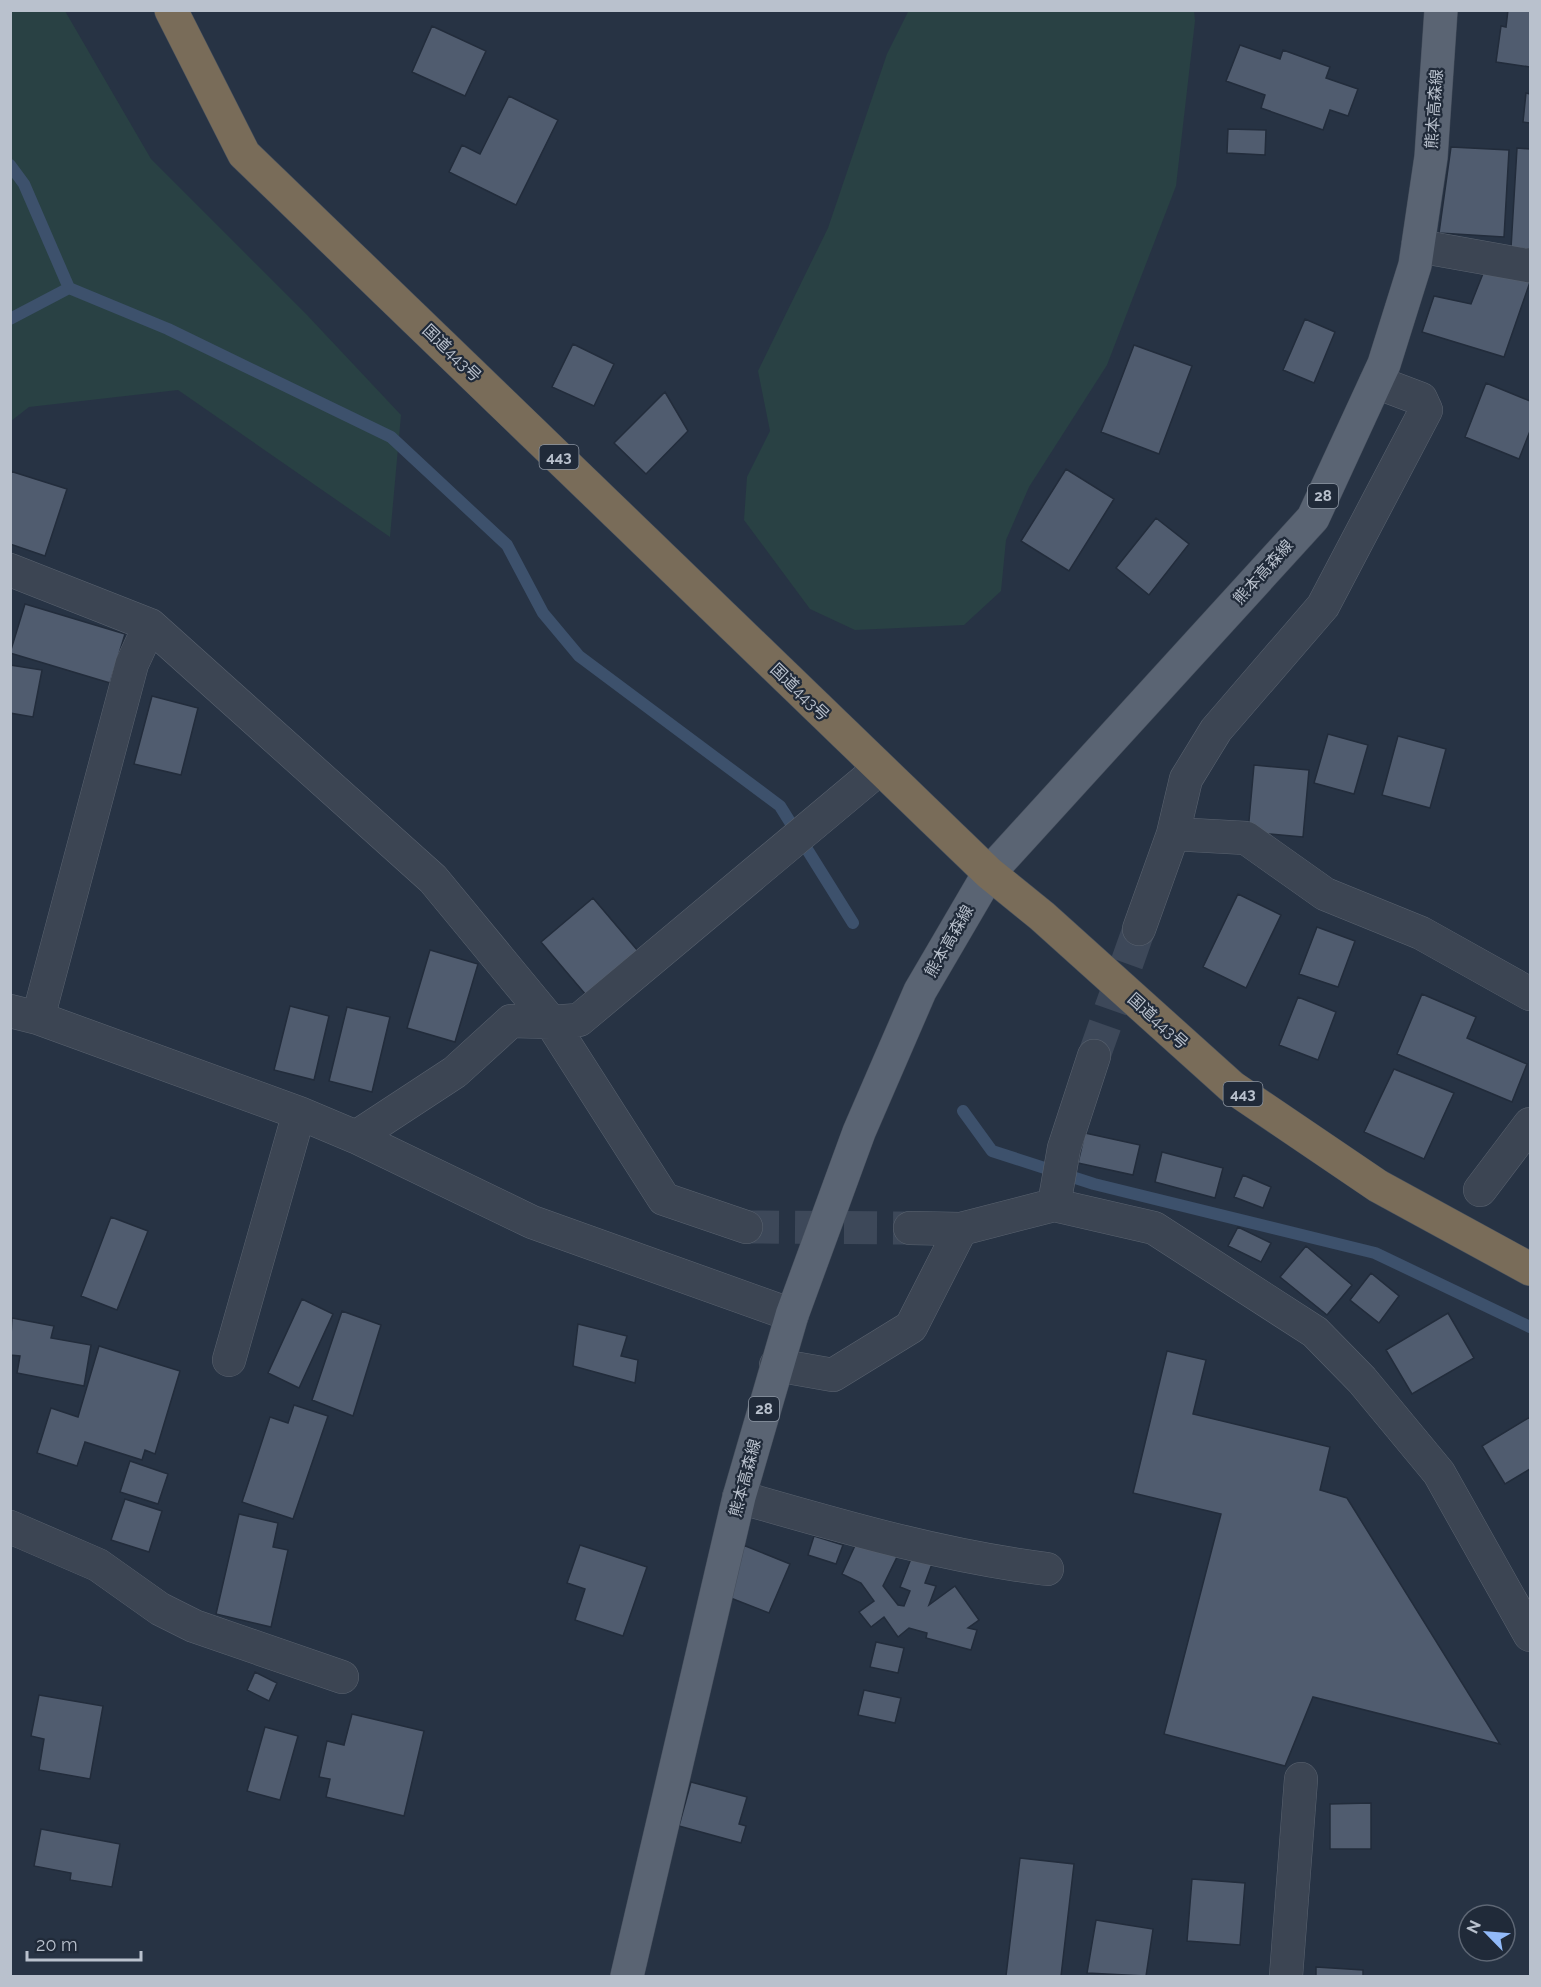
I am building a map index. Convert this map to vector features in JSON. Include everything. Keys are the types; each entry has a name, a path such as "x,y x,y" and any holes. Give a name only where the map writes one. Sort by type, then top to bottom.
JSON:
{"highway":[{"name":"国道443号","path":"171,10 244,154 391,293 879,769 989,873 1042,916 1232,1087 1378,1186 1530,1269"}],"main road":[{"name":"熊本高森線","path":"627,1977 739,1497 792,1315 859,1132 920,991 989,873 1313,518 1376,382 1398,320 1418,246 1431,157 1441,10"}],"street":[{"path":"1418,246 1530,266"},
{"path":"1139,928 1173,834 1186,779 1216,730 1323,606 1426,410 1421,399 1376,382"},
{"path":"10,570 150,625 433,879 565,1021 664,1199 747,1227"},
{"path":"150,625 132,664 24,1014 299,1113 356,1137 532,1222 792,1315"},
{"path":"356,1137 455,1072 511,1021 565,1021 789,844 879,769"},
{"path":"1173,834 1246,838 1324,894 1421,933 1530,994"},
{"path":"1055,1198 1062,1159 1094,1056"},
{"path":"229,1360 299,1113"},
{"path":"1480,1190 1530,1124"},
{"path":"910,1228 961,1229 1055,1198 1154,1228 1315,1332 1362,1380 1439,1473 1530,1635"},
{"path":"776,1365 833,1376 911,1327 961,1229"},
{"path":"739,1497 978,1559 1047,1569"},
{"path":"10,1527 98,1564 160,1609 194,1626 342,1677"},
{"path":"1286,1977 1301,1779"}],"green space":[{"path":"11,10 65,11 151,159 307,315 401,415 390,537 178,390 29,407 11,421"},
{"path":"909,10 1194,10 1195,21 1176,186 1107,365 1029,487 1006,540 1001,591 964,625 855,630 810,609 744,520 747,477 770,431 758,371 828,228 887,54"}],"building":[{"path":"1508,10 1530,10 1530,67 1496,62 1501,26 1506,27"},
{"path":"432,26 486,51 465,96 412,72"},
{"path":"1240,45 1280,59 1283,50 1330,67 1326,78 1358,89 1348,116 1330,110 1323,130 1261,108 1265,95 1226,81"},
{"path":"1526,93 1530,94 1530,123 1523,122"},
{"path":"509,96 558,120 516,205 449,172 462,145 480,154"},
{"path":"1228,129 1266,130 1265,155 1227,153"},
{"path":"1451,147 1509,150 1504,237 1439,233"},
{"path":"1517,148 1530,149 1530,249 1511,248"},
{"path":"1486,266 1530,282 1504,357 1422,332 1434,296 1471,304"},
{"path":"1305,319 1335,332 1314,383 1283,370"},
{"path":"573,344 614,364 594,406 552,387"},
{"path":"1134,345 1192,366 1159,454 1101,432"},
{"path":"1486,383 1530,401 1530,431 1519,459 1465,437"},
{"path":"665,392 688,431 646,474 614,443"},
{"path":"1066,469 1114,499 1069,571 1021,541"},
{"path":"10,471 67,489 45,556 10,544"},
{"path":"1156,518 1189,544 1149,595 1116,568"},
{"path":"25,604 125,634 110,683 10,653"},
{"path":"10,665 42,670 33,717 10,713"},
{"path":"152,696 198,708 181,775 134,764"},
{"path":"1328,734 1368,745 1354,794 1314,783"},
{"path":"1398,736 1446,749 1430,808 1382,795"},
{"path":"1254,765 1309,770 1303,837 1248,832"},
{"path":"1238,894 1281,915 1246,988 1203,967"},
{"path":"593,898 638,951 586,995 541,942"},
{"path":"1317,927 1355,941 1338,987 1299,974"},
{"path":"430,950 478,964 455,1042 407,1028"},
{"path":"1422,994 1476,1017 1467,1038 1527,1064 1512,1102 1397,1054"},
{"path":"1298,997 1336,1012 1318,1060 1279,1045"},
{"path":"290,1006 329,1016 314,1080 274,1070"},
{"path":"347,1007 390,1017 372,1092 329,1081"},
{"path":"1394,1069 1454,1093 1424,1159 1364,1132"},
{"path":"1085,1133 1140,1145 1133,1175 1078,1163"},
{"path":"1162,1152 1223,1168 1215,1198 1155,1182"},
{"path":"1243,1175 1271,1187 1263,1208 1234,1197"},
{"path":"111,1217 148,1231 117,1310 81,1296"},
{"path":"1238,1227 1271,1243 1261,1262 1228,1246"},
{"path":"1306,1246 1352,1285 1327,1315 1280,1277"},
{"path":"1371,1273 1399,1296 1379,1323 1350,1300"},
{"path":"302,1299 333,1314 299,1388 268,1373"},
{"path":"342,1311 381,1325 353,1416 312,1400"},
{"path":"1448,1313 1474,1358 1412,1394 1386,1350"},
{"path":"12,1318 54,1326 51,1338 91,1345 84,1386 17,1373 20,1356 10,1355"},
{"path":"578,1324 627,1336 621,1356 638,1360 635,1383 573,1366"},
{"path":"99,1346 180,1371 155,1454 145,1450 142,1460 85,1442 77,1466 37,1453 51,1408 78,1417"},
{"path":"1167,1351 1206,1360 1193,1414 1330,1447 1320,1490 1347,1498 1500,1744 1313,1697 1285,1766 1164,1734 1221,1514 1133,1493"},
{"path":"294,1405 328,1416 293,1519 242,1502 270,1417 288,1423"},
{"path":"1530,1417 1530,1469 1505,1484 1482,1446"},
{"path":"130,1461 168,1474 158,1504 120,1492"},
{"path":"125,1499 162,1511 149,1552 111,1540"},
{"path":"239,1514 278,1523 273,1547 288,1550 271,1627 216,1614"},
{"path":"814,1536 843,1545 836,1564 808,1555"},
{"path":"858,1539 897,1557 883,1586 898,1605 904,1606 910,1591 900,1587 912,1556 932,1564 925,1583 936,1586 929,1605 955,1586 979,1620 968,1628 977,1630 971,1650 926,1638 927,1633 909,1628 898,1637 884,1617 871,1627 859,1612 874,1601 861,1583 842,1574"},
{"path":"580,1545 647,1567 623,1636 575,1620 585,1589 567,1583"},
{"path":"743,1545 790,1564 769,1613 723,1595"},
{"path":"876,1642 904,1648 898,1673 870,1667"},
{"path":"255,1672 277,1683 269,1701 247,1690"},
{"path":"864,1690 901,1698 895,1723 858,1715"},
{"path":"39,1695 103,1706 90,1779 39,1770 44,1739 31,1736"},
{"path":"352,1714 424,1731 404,1816 326,1797 330,1779 319,1777 327,1741 344,1745"},
{"path":"265,1727 298,1736 280,1800 247,1791"},
{"path":"691,1782 747,1797 739,1824 746,1826 741,1843 679,1826"},
{"path":"1371,1803 1371,1849 1330,1849 1330,1804"},
{"path":"41,1829 120,1844 112,1887 70,1880 71,1873 34,1866"},
{"path":"1020,1858 1074,1864 1061,1976 1006,1976"},
{"path":"1192,1879 1245,1883 1240,1945 1187,1941"},
{"path":"1096,1920 1153,1929 1146,1976 1087,1973"},
{"path":"1316,1967 1363,1970 1363,1976 1316,1976"}],"waterway":[{"path":"10,165 24,184 69,288 168,329 391,437 507,545 543,613 579,656 780,806 853,923"},
{"path":"10,319 69,288"},
{"path":"963,1111 992,1151 1094,1184 1375,1253 1530,1327"}],"tunnel":[{"path":"1094,1056 1139,929"},
{"path":"746,1227 910,1228"}]}
